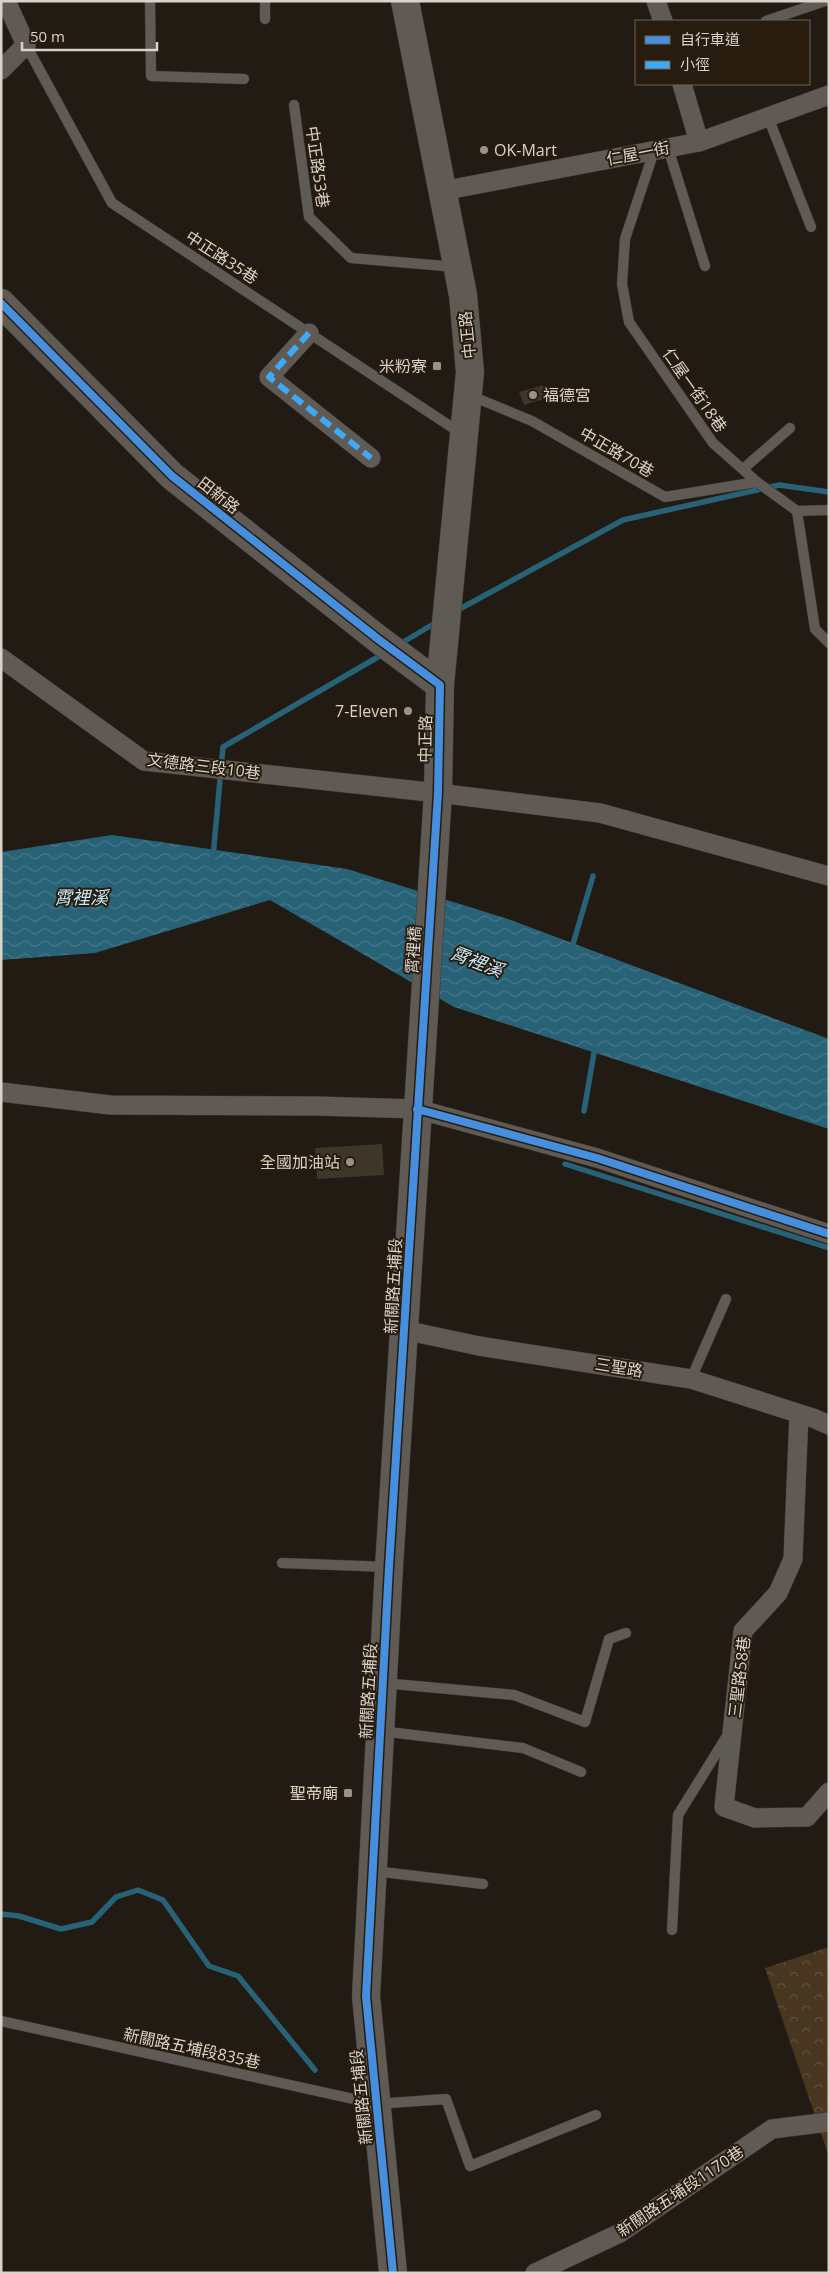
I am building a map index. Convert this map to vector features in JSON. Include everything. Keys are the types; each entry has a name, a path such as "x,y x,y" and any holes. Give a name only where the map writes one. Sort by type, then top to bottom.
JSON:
{"main road":[{"name":"中正路","path":"405,1 463,295 470,372 440,685 438,793"},
{"name":"田新路","path":"1,302 172,476 378,639 440,685"},
{"name":"霄裡橋","path":"417,1110 438,793"},
{"name":"新關路五埔段","path":"393,2273 366,1996 382,1682 417,1110"}],"street":[{"path":"1,70 26,45 6,1"},
{"path":"656,1 662,20"},
{"path":"682,85 699,142"},
{"name":"仁屋一街","path":"442,191 699,142 829,95"},
{"path":"308,332 269,377 371,458"},
{"name":"文德路三段10巷","path":"1,658 144,761 438,793 600,814 829,876"},
{"path":"1,1092 110,1105 317,1106 417,1110 597,1158 829,1234"},
{"name":"三聖路","path":"404,1330 479,1346 691,1379 829,1425"},
{"name":"三聖路58巷","path":"800,1414 793,1558 778,1593 743,1631 724,1807 755,1818 807,1817 829,1792"},
{"name":"新關路五埔段1170巷","path":"535,2273 620,2233 772,2128 829,2122"}],"lane":[{"path":"150,1 151,76 244,79"},
{"path":"265,1 265,19"},
{"path":"769,20 825,1"},
{"name":"中正路35巷","path":"26,45 112,203 465,435"},
{"name":"中正路53巷","path":"294,105 310,218 351,258 457,267"},
{"path":"768,117 811,227"},
{"path":"661,149 704,266"},
{"name":"仁屋一街18巷","path":"661,149 625,240 622,284 628,322 713,443 757,482 797,511"},
{"name":"中正路70巷","path":"468,395 532,421 665,497 757,482"},
{"path":"743,469 790,428"},
{"path":"829,510 797,511 815,629 829,643"},
{"path":"691,1379 726,1299"},
{"path":"282,1563 389,1567"},
{"path":"382,1682 514,1695 585,1722 610,1639 626,1633"},
{"path":"672,1930 678,1815 732,1728"},
{"path":"380,1732 523,1748 581,1772"},
{"path":"373,1871 483,1884"},
{"name":"新關路五埔段835巷","path":"1,2021 376,2104 446,2099 470,2166 596,2115"}],"green space":[{"path":"829,1947 829,2157 765,1968"}],"water":[{"name":"霄裡溪","path":"112,835 347,869 508,919 829,1039 829,1129 454,1007 270,900 95,953 1,960 1,852"}],"building":[{"name":"福德宮","path":"543,385 547,398 524,405 519,392"},
{"name":"全國加油站","path":"382,1144 384,1175 317,1179 315,1148"}],"waterway":[{"path":"456,611 623,520 779,485 829,492"},
{"path":"398,645 437,622"},
{"path":"213,857 223,747 383,654"},
{"path":"571,951 593,876"},
{"path":"584,1111 595,1047"},
{"path":"565,1164 829,1248"},
{"path":"1,1914 19,1916 61,1929 92,1922 116,1897 138,1890 163,1900 209,1966 238,1976 315,2070"}],"marked path":[{"path":"309,333 269,377 371,458"}],"cycle path":[{"path":"1,303 172,476 378,639 440,685 438,793 389,1567 366,1996 393,2273"},
{"path":"417,1109 597,1158 829,1234"}],"place":[{"name":"OK-Mart","path":"484,150"},
{"name":"米粉寮","path":"437,366"},
{"name":"福德宮","path":"533,395"},
{"name":"7-Eleven","path":"408,711"},
{"name":"全國加油站","path":"350,1162"},
{"name":"聖帝廟","path":"348,1793"}]}
